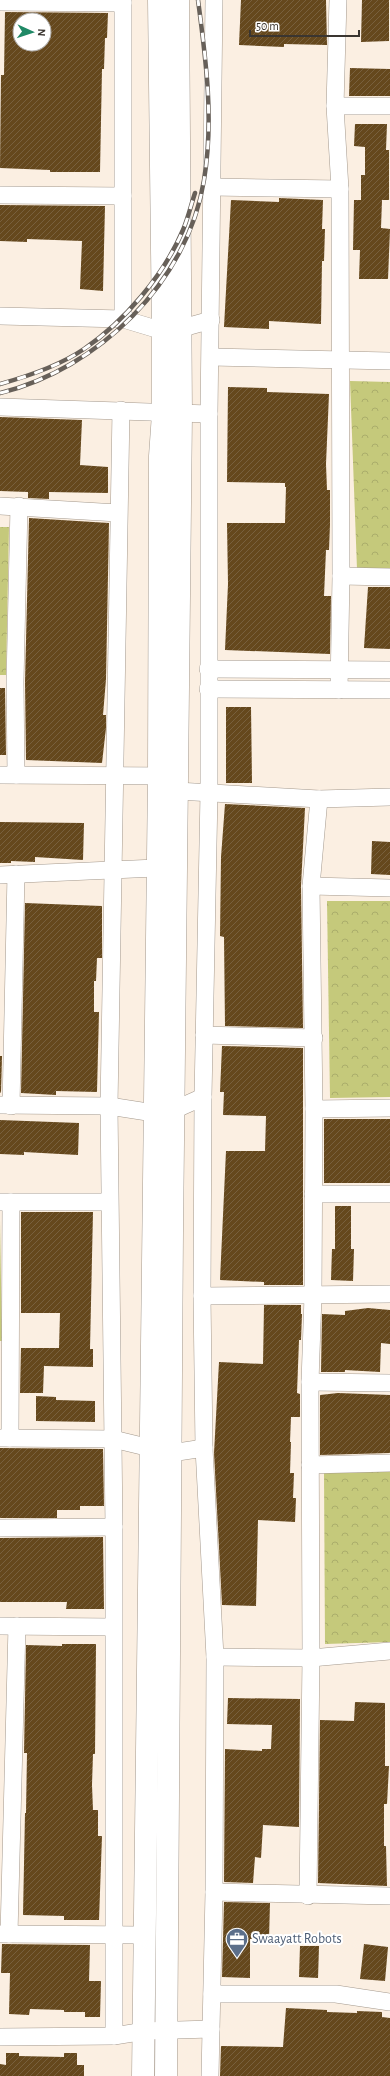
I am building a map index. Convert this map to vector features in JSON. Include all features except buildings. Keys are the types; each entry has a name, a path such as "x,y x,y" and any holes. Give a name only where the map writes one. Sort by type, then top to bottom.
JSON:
{"main road":[{"path":"144,2076 144,1935 150,1446 164,1112 171,781 171,330 159,0"},
{"path":"171,330 178,0"},
{"path":"166,2076 171,1453 164,1112 156,868 171,781"}],"street":[{"path":"210,2076 212,2029 211,1973 214,1892 215,1657 204,1448 202,1296 203,1097 209,793 209,414 214,0"},
{"path":"338,0 335,106 340,189 341,576 339,690"},
{"path":"0,2 123,1 123,320"},
{"path":"335,106 390,106"},
{"path":"212,187 340,189"},
{"path":"0,195 123,196"},
{"path":"0,316 123,320 171,330 211,320"},
{"path":"210,357 390,360"},
{"path":"0,407 121,410 172,414 209,414"},
{"path":"114,2036 114,1527 109,1106 116,776 118,513 121,410"},
{"path":"0,506 118,513"},
{"path":"19,506 8,682 8,775 116,776 171,781 209,793 319,799 390,797"},
{"path":"341,576 390,577"},
{"path":"208,669 390,670"},
{"path":"208,688 390,690"},
{"path":"308,1896 311,1658 310,1382 313,1296 314,1109 311,886 319,799"},
{"path":"156,868 8,875 6,1105 109,1106 164,1112 203,1097"},
{"path":"311,886 390,888"},
{"path":"204,1035 314,1038"},
{"path":"314,1109 390,1108"},
{"path":"313,1194 390,1194"},
{"path":"109,1202 6,1202 5,1438 113,1439 150,1446 171,1453 204,1448"},
{"path":"202,1296 390,1294"},
{"path":"310,1382 390,1383"},
{"path":"310,1465 390,1463"},
{"path":"0,1528 114,1527"},
{"path":"113,1627 8,1626 4,1934 115,1933 144,1935"},
{"path":"215,1657 311,1658 390,1651"},
{"path":"214,1892 308,1896 390,1896"},
{"path":"212,1994 336,1994 390,2002"},
{"path":"0,2037 114,2036 145,2031 212,2029"}],"green space":[{"path":"350,381 390,382 390,569 357,569"},
{"path":"0,527 9,527 6,675 0,675"},
{"path":"327,901 390,901 390,1097 330,1098"},
{"path":"0,1220 2,1341 0,1341"},
{"path":"390,1470 390,1642 325,1644 324,1472"}],"railway":[{"path":"0,393 36,381 71,364 103,342 133,316 158,286 179,253 195,217 204,180 207,158 209,112 208,90 198,0"},
{"path":"0,384 33,374 64,361 84,349 114,325 141,296 165,264 183,230 195,193"}],"place":[{"name":"Swaayatt Robots","path":"237,1958"}]}
